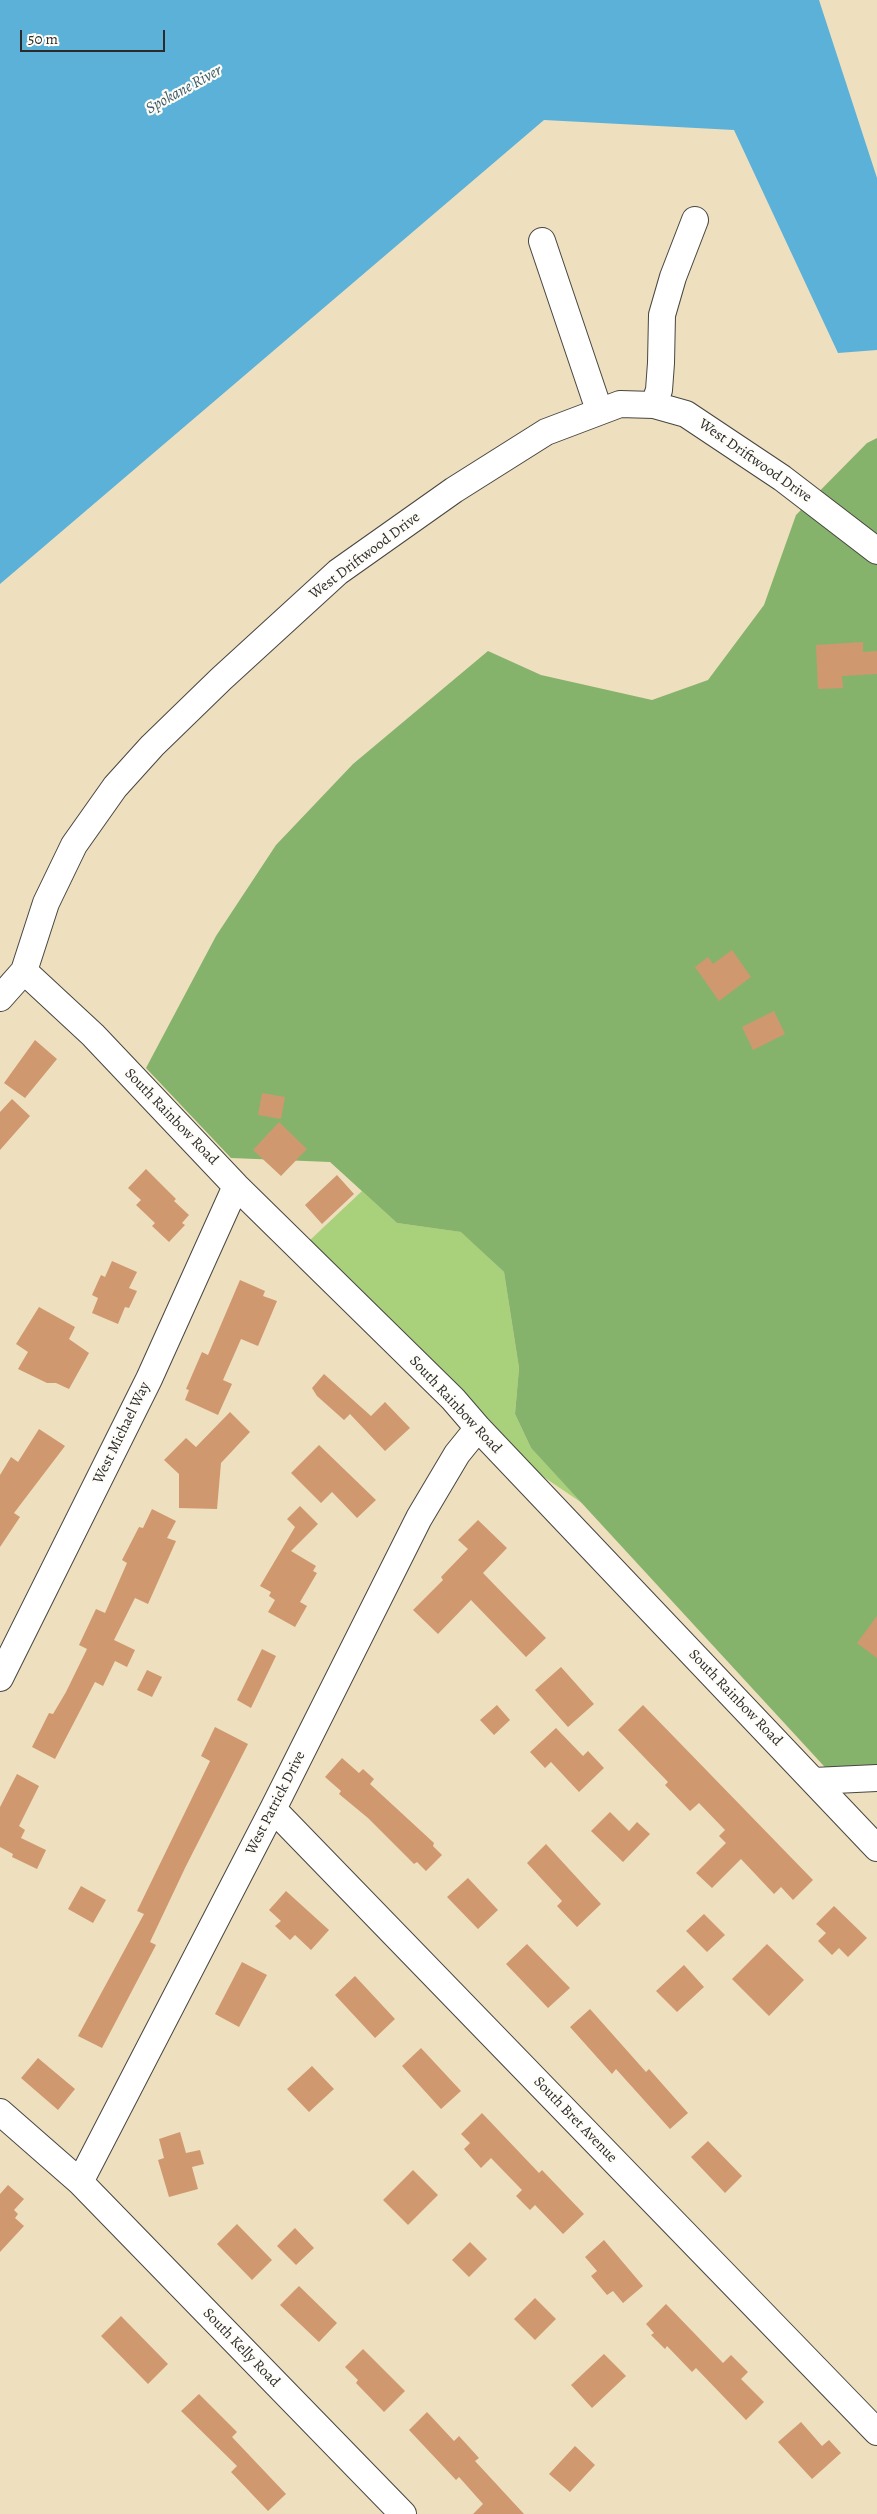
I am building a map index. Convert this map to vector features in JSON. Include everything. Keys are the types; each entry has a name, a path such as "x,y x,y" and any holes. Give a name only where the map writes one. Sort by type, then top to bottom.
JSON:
{"street":[{"path":"654,405 661,363 662,316 673,276 695,220"},
{"path":"542,241 599,410"},
{"name":"West Driftwood Drive","path":"0,998 24,971 46,903 74,845 121,780 152,746 221,679 338,572 454,490 546,432 599,410 620,404 654,405 686,414 726,440 749,458 782,478 872,542"},
{"name":"South Rainbow Road","path":"24,971 93,1035 236,1186 453,1399 478,1428 877,1848"},
{"name":"West Michael Way","path":"0,1678 149,1379 236,1186"},
{"name":"West Patrick Drive","path":"80,2182 273,1809 419,1518 457,1454 478,1428"},
{"path":"814,1781 877,1778"},
{"name":"South Bret Avenue","path":"273,1809 877,2432"},
{"path":"0,2112 80,2182"},
{"name":"South Kelly Road","path":"80,2182 403,2514"}],"green space":[{"path":"877,438 877,1789 845,1789 531,1448 515,1414 519,1368 504,1272 461,1232 397,1223 330,1162 231,1158 146,1068 216,936 276,845 353,764 488,651 541,675 652,700 708,680 764,605 796,515 867,443"},
{"path":"362,1191 397,1223 462,1232 504,1272 519,1368 515,1414 531,1448 582,1503 529,1467 309,1241"}],"water":[{"name":"Spokane River","path":"0,0 819,0 877,178 877,350 838,353 734,130 544,120 0,584"}],"building":[{"path":"863,642 863,652 877,651 877,674 842,676 843,688 818,689 816,645"},
{"path":"732,950 751,977 719,1001 695,967 708,957 713,964"},
{"path":"774,1011 785,1034 753,1050 742,1027"},
{"path":"35,1040 57,1059 25,1098 4,1083"},
{"path":"262,1093 285,1097 281,1119 258,1115"},
{"path":"12,1099 30,1116 0,1150 0,1112"},
{"path":"279,1122 307,1149 281,1176 253,1150"},
{"path":"146,1169 189,1215 182,1223 185,1225 169,1242 152,1226 155,1223 136,1205 141,1200 128,1188"},
{"path":"337,1175 354,1194 322,1224 305,1205"},
{"path":"112,1261 137,1272 129,1288 137,1291 129,1308 125,1307 118,1324 92,1313 98,1298 92,1295 101,1275 105,1277"},
{"path":"240,1280 265,1291 263,1296 277,1301 258,1346 241,1339 223,1380 232,1384 218,1415 185,1400 189,1390 186,1389 202,1352 208,1355"},
{"path":"39,1307 75,1327 69,1339 89,1353 69,1389 56,1383 47,1383 18,1369 28,1352 16,1344"},
{"path":"324,1374 371,1416 385,1402 410,1428 385,1451 350,1414 344,1420 317,1396 312,1388"},
{"path":"230,1412 250,1432 221,1463 217,1509 179,1508 179,1474 164,1460 186,1438 196,1447"},
{"path":"39,1429 65,1446 14,1513 20,1517 0,1547 0,1475 11,1457 18,1462"},
{"path":"319,1445 376,1500 357,1518 332,1492 321,1503 291,1473"},
{"path":"300,1506 318,1524 291,1551 316,1566 313,1571 317,1573 300,1602 307,1606 295,1627 268,1612 275,1600 269,1596 271,1592 260,1586 295,1527 287,1519"},
{"path":"152,1509 176,1521 167,1538 176,1541 148,1604 135,1598 114,1640 135,1650 127,1667 115,1661 103,1686 95,1682 55,1759 32,1747 49,1713 53,1714 66,1692 87,1649 79,1645 96,1609 105,1613 127,1563 122,1560 139,1527 143,1528"},
{"path":"478,1520 507,1548 483,1573 546,1638 526,1657 471,1600 438,1634 413,1610 443,1580 441,1577 468,1549 458,1540"},
{"path":"877,1616 877,1658 857,1643"},
{"path":"262,1649 276,1656 251,1708 237,1700"},
{"path":"561,1667 594,1704 568,1727 535,1690"},
{"path":"147,1670 162,1677 152,1697 137,1690"},
{"path":"497,1705 510,1720 494,1735 480,1720"},
{"path":"643,1705 813,1880 793,1900 781,1887 774,1894 741,1859 712,1888 696,1873 726,1843 719,1836 725,1830 699,1803 690,1811 665,1785 668,1782 618,1730"},
{"path":"215,1727 248,1744 150,1942 156,1945 102,2048 78,2036 144,1914 137,1911 210,1761 201,1756"},
{"path":"556,1728 583,1756 588,1751 604,1768 579,1792 551,1762 545,1768 530,1752"},
{"path":"342,1758 359,1773 363,1769 374,1779 370,1784 434,1843 433,1846 442,1855 426,1871 417,1862 414,1864 368,1818 339,1794 341,1791 325,1777"},
{"path":"17,1774 39,1786 19,1826 25,1830 21,1838 46,1850 37,1869 12,1857 13,1854 0,1847 0,1807"},
{"path":"610,1812 629,1831 637,1822 650,1834 623,1862 591,1831"},
{"path":"546,1844 601,1904 577,1927 557,1906 562,1901 527,1863"},
{"path":"468,1878 498,1910 478,1929 447,1897"},
{"path":"81,1886 106,1900 93,1923 68,1909"},
{"path":"286,1891 329,1930 311,1950 295,1935 290,1940 275,1926 281,1921 269,1910"},
{"path":"834,1906 867,1938 848,1957 839,1948 832,1955 818,1941 826,1933 816,1924"},
{"path":"704,1914 725,1935 707,1952 686,1931"},
{"path":"527,1944 570,1988 548,2008 506,1964"},
{"path":"767,1944 804,1980 769,2016 732,1979"},
{"path":"242,1962 267,1975 239,2027 215,2014"},
{"path":"684,1965 704,1987 677,2012 656,1991"},
{"path":"355,1976 395,2019 375,2038 335,1995"},
{"path":"590,2009 646,2072 649,2069 688,2113 670,2129 616,2069 612,2074 570,2027"},
{"path":"421,2048 461,2091 441,2109 402,2066"},
{"path":"38,2058 75,2089 58,2110 21,2078"},
{"path":"312,2066 334,2089 309,2112 287,2089"},
{"path":"482,2113 539,2173 542,2170 584,2214 563,2234 535,2205 530,2210 516,2196 522,2190 491,2158 481,2168 464,2149 470,2143 461,2134"},
{"path":"180,2132 186,2153 200,2150 204,2164 192,2167 198,2189 169,2197 158,2160 164,2158 159,2139"},
{"path":"708,2141 742,2176 725,2193 691,2157"},
{"path":"413,2170 438,2195 408,2225 383,2200"},
{"path":"8,2185 24,2199 14,2210 18,2214 15,2218 24,2226 0,2252 0,2194"},
{"path":"237,2224 272,2260 252,2280 217,2244"},
{"path":"295,2228 314,2248 296,2265 277,2246"},
{"path":"604,2240 643,2286 623,2303 613,2291 607,2295 591,2276 597,2271 585,2257"},
{"path":"470,2242 487,2259 469,2277 452,2260"},
{"path":"299,2286 337,2323 319,2342 280,2305"},
{"path":"535,2298 556,2319 535,2340 514,2319"},
{"path":"666,2304 723,2363 731,2355 748,2372 741,2379 764,2402 746,2420 696,2368 692,2372 667,2346 665,2349 651,2335 654,2333 646,2324"},
{"path":"121,2316 168,2364 148,2384 101,2336"},
{"path":"363,2349 405,2391 384,2412 356,2383 358,2380 345,2367"},
{"path":"604,2354 626,2376 592,2408 571,2385"},
{"path":"199,2394 237,2432 232,2437 286,2494 268,2511 231,2472 237,2466 181,2411"},
{"path":"427,2412 454,2441 459,2436 479,2458 475,2461 524,2514 473,2514 483,2504 459,2477 456,2480 409,2430"},
{"path":"801,2422 822,2446 829,2440 841,2453 812,2479 778,2442"},
{"path":"575,2446 595,2465 570,2492 549,2474"}]}
